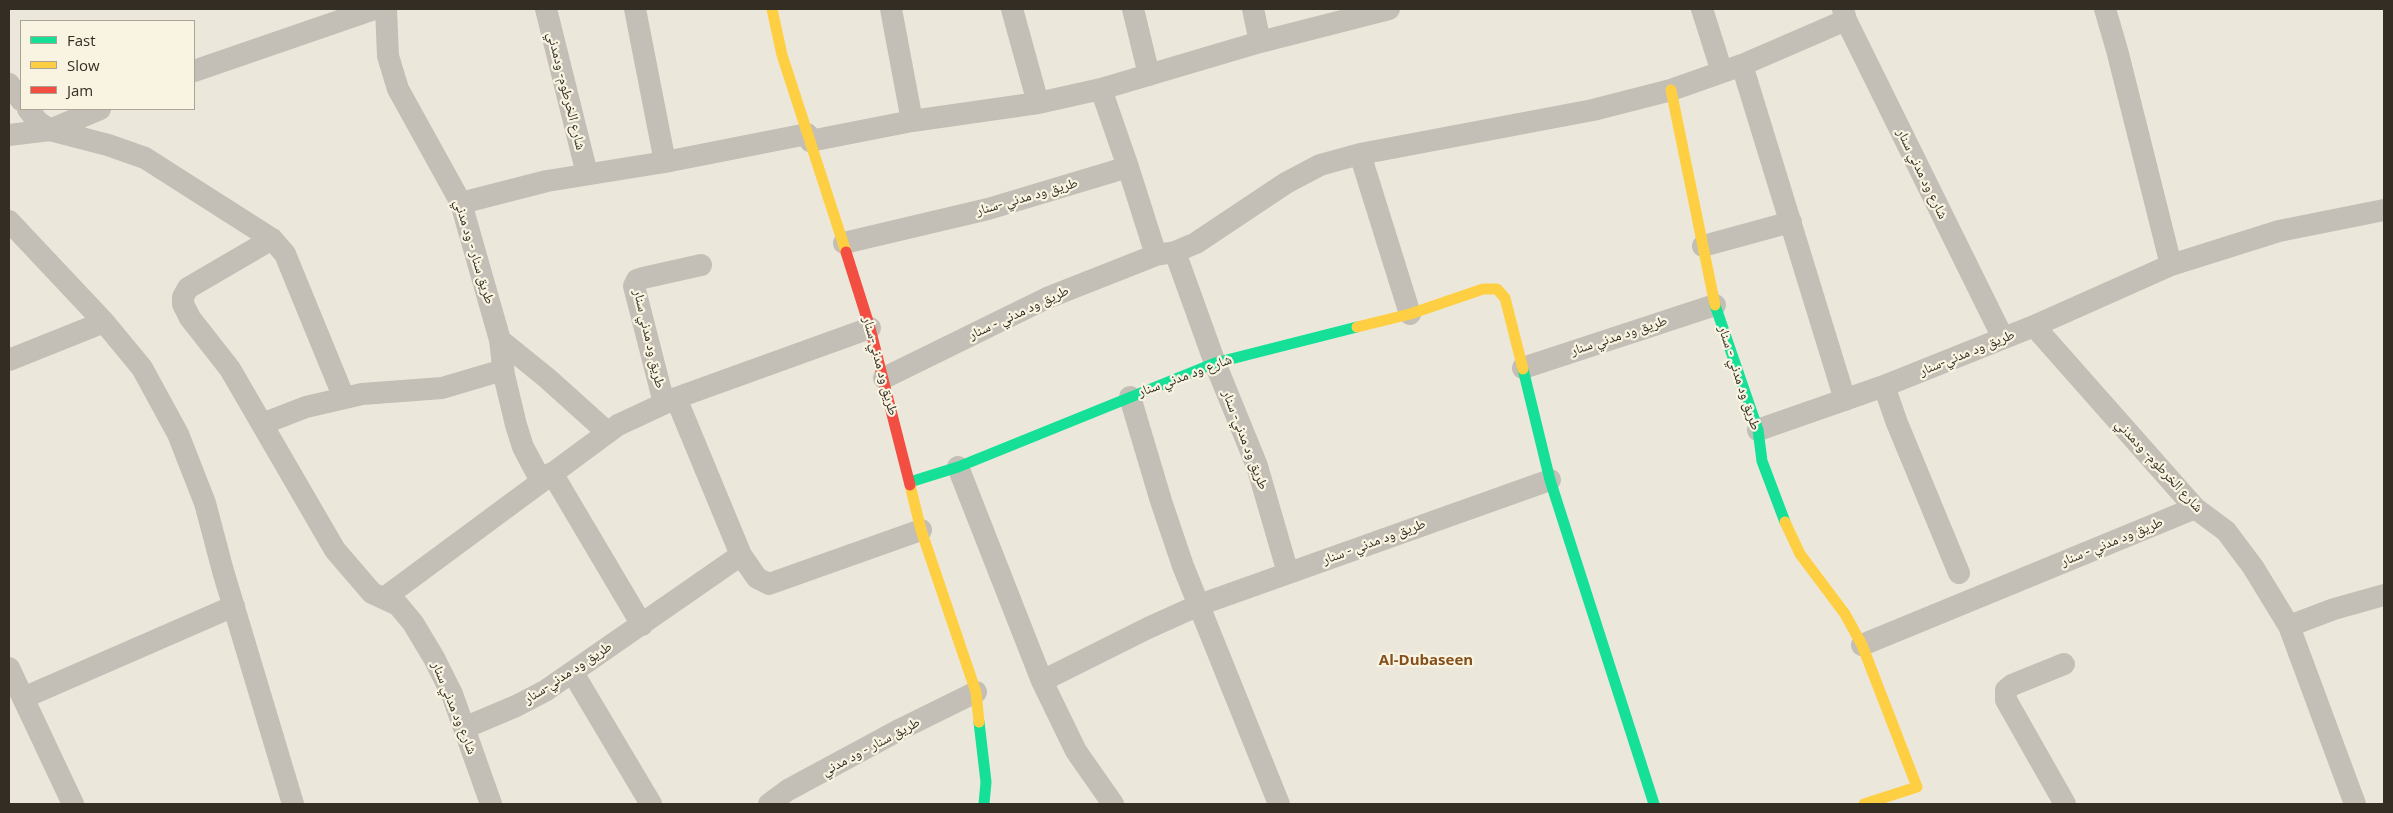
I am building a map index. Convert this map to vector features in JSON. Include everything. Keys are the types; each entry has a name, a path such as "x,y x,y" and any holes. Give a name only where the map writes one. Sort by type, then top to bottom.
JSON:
{"street":[{"path":"195,71 374,9"},
{"name":"طريق سنار - ود مدني","path":"386,9 388,56 398,89 461,203 500,340 503,370 523,447 547,477"},
{"name":"شارع الخرطوم- ودمدني","path":"546,9 586,174"},
{"path":"635,9 665,162"},
{"name":"طريق ود مدني-سنار","path":"772,9 782,55 870,328 922,530 976,692 986,782 984,804"},
{"path":"891,9 912,121"},
{"path":"1012,9 1038,103"},
{"path":"1133,9 1149,75"},
{"path":"1253,9 1260,42"},
{"path":"461,203 547,181 586,174 912,121 1038,103 1101,89 1360,12 1389,9"},
{"path":"1702,9 1732,68 1791,222 1845,400"},
{"path":"2105,9 2171,265"},
{"name":"طريق ود مدني - سنار","path":"884,378 1047,298 1196,244 1286,183 1320,165 1360,154 1592,110 1671,90 1732,68 1845,14"},
{"name":"شارع ود مدني سنار","path":"1845,14 2002,338"},
{"path":"9,84 20,99"},
{"path":"1101,89 1128,167 1166,254"},
{"name":"طريق ود مدني - سنار","path":"1671,90 1715,305 1758,430 1762,461 1786,527 1800,554 1845,614 1862,645 1917,796 1864,804"},
{"path":"29,110 38,122 50,130 108,145 145,158 272,239 286,254 344,398"},
{"path":"9,135 50,130 98,110"},
{"path":"1360,154 1410,314"},
{"name":"طريق ود مدني -سنار","path":"844,243 988,209 1128,167"},
{"name":"طريق ود مدني-سنار","path":"1758,430 1884,386 2034,326 2171,265 2278,231 2384,210"},
{"path":"9,222 104,322 142,368 178,434 205,503 293,804"},
{"path":"1703,246 1791,222"},
{"name":"شارع ود مدني سنار","path":"272,239 188,288 183,297 183,304 190,318 230,369 335,550 372,593 398,605 413,623 434,658 452,694 492,804"},
{"name":"طريق ود مدني- سنار","path":"1166,254 1215,362 1257,466 1288,573"},
{"name":"طريق ود مدني سنار","path":"670,400 634,286 637,280 642,278 701,265"},
{"name":"شارع ود مدني سنار","path":"910,482 958,467 1215,362 1410,314 1483,289 1498,289 1505,298 1523,368"},
{"name":"طريق ود مدني سنار","path":"1523,368 1715,305"},
{"path":"9,360 104,322"},
{"name":"شارع الخرطوم- ودمدني","path":"2034,326 2195,508 2226,532 2253,567 2289,626 2355,804"},
{"path":"384,598 607,432 670,400 870,328"},
{"path":"500,340 547,378 607,432"},
{"path":"1523,368 1550,480 1654,804"},
{"path":"262,424 306,407 344,398 362,394 442,388 503,370"},
{"path":"1884,386 1896,423 1959,573"},
{"path":"1130,397 1161,502 1199,605 1279,804"},
{"path":"670,400 741,555 758,578 769,584 922,530"},
{"path":"958,467 1042,681 1076,751 1109,803"},
{"path":"547,477 642,625"},
{"name":"طريق ود مدني - سنار","path":"1199,605 1550,480"},
{"name":"طريق ود مدني - سنار","path":"1862,645 2195,508"},
{"name":"طريق ود مدني-سنار","path":"464,728 516,706 573,673 741,555"},
{"path":"2289,626 2334,608 2384,595"},
{"path":"1042,681 1199,605"},
{"path":"23,698 234,606"},
{"path":"2064,664 2012,685 2006,690 2006,700 2064,804"},
{"path":"9,668 73,804"},
{"path":"573,673 651,804"},
{"name":"طريق سنار - ود مدني","path":"769,804 788,790 901,729 976,692"}],"traffic: fast":[{"path":"1715,305 1758,430 1762,461 1785,522"},
{"path":"910,482 958,467 1215,363 1357,327"},
{"path":"1523,369 1550,480 1654,804"},
{"path":"979,722 986,782 984,804"}],"traffic: slow":[{"path":"772,9 782,55 846,252"},
{"path":"1671,90 1715,305"},
{"path":"1357,327 1410,314 1483,289 1497,289 1505,298 1523,369"},
{"path":"910,485 921,530 976,692 979,722"},
{"path":"1785,522 1800,554 1845,614 1862,645 1917,787 1864,804"}],"traffic: jam":[{"path":"846,252 870,328 910,485"}],"district":[{"name":"Al-Dubaseen","path":"1426,661"}]}
